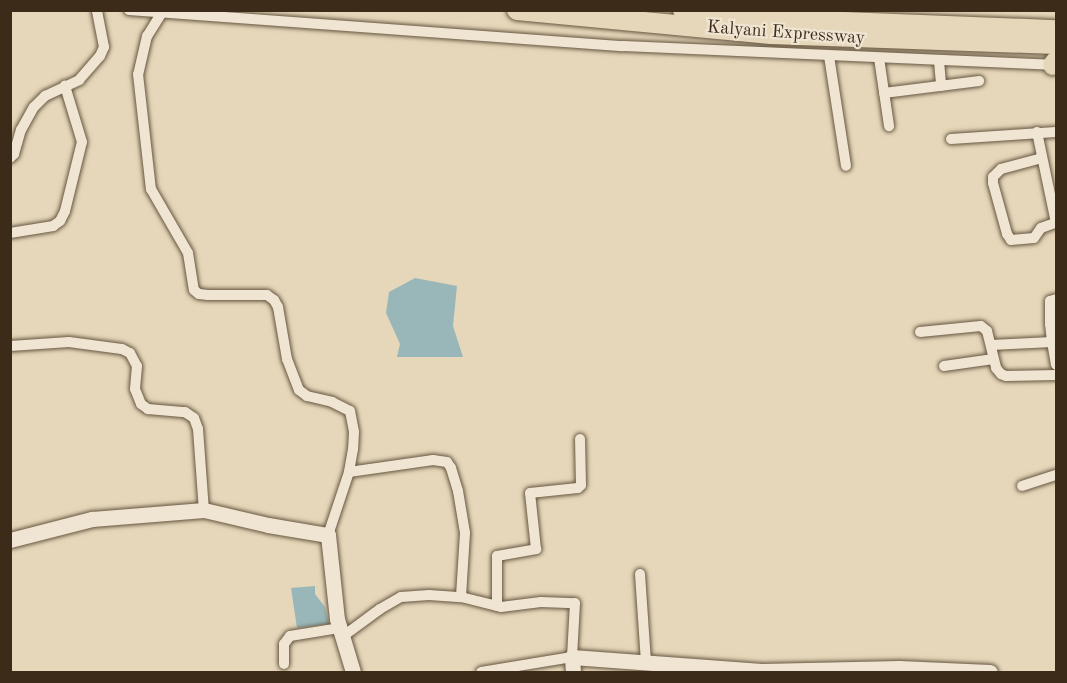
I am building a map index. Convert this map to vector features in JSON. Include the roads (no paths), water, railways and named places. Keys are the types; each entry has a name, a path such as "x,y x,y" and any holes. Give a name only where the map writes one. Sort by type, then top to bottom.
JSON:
{"highway":[{"name":"Kalyani Expressway","path":"517,10 771,34 1056,44"},
{"name":"Kalyani Expressway","path":"683,10 775,19 931,18 1056,30"}],"street":[{"path":"10,158 14,154 21,130 34,107 45,96 79,80 100,56 104,47 97,10"},
{"path":"129,10 623,46 939,61 1055,64"},
{"path":"161,14 147,36 138,74 151,189 185,246 194,290 208,295 267,295 274,300 278,307 287,359 299,390 307,396 332,402 350,411 354,432 349,472 328,535 341,633 353,672"},
{"path":"829,56 846,166"},
{"path":"879,58 889,126"},
{"path":"939,61 941,86"},
{"path":"884,93 979,81"},
{"path":"10,233 53,226 65,211 82,142 65,86"},
{"path":"1037,132 1056,223 1041,228 1034,238 1011,240 1007,234 993,177 1001,169 1042,158"},
{"path":"951,139 1056,132"},
{"path":"1056,299 1050,300 1053,323 1052,342 1056,364"},
{"path":"920,332 981,326 986,328 996,368 1006,376 1056,375"},
{"path":"10,346 69,342 122,349 130,353 137,366 135,389 141,404 148,409 185,412 194,418 198,429 204,510"},
{"path":"991,345 1052,342"},
{"path":"944,366 994,359"},
{"path":"497,606 497,556 536,549 530,493 578,488 582,485 580,440"},
{"path":"349,472 433,460 447,462 458,490 465,533 461,597"},
{"path":"1022,486 1056,475"},
{"path":"10,540 92,519 204,510 268,525 328,535"},
{"path":"640,574 646,662"},
{"path":"284,664 284,644 290,636 341,633 401,597 429,595 461,597 497,606 541,602 575,603 573,665"},
{"path":"481,672 646,662 761,671 899,668 990,672"}],"water":[{"path":"415,278 457,286 453,326 463,357 397,357 400,344 386,313 389,292"},
{"path":"315,586 315,594 325,607 329,624 297,628 291,588"}]}
